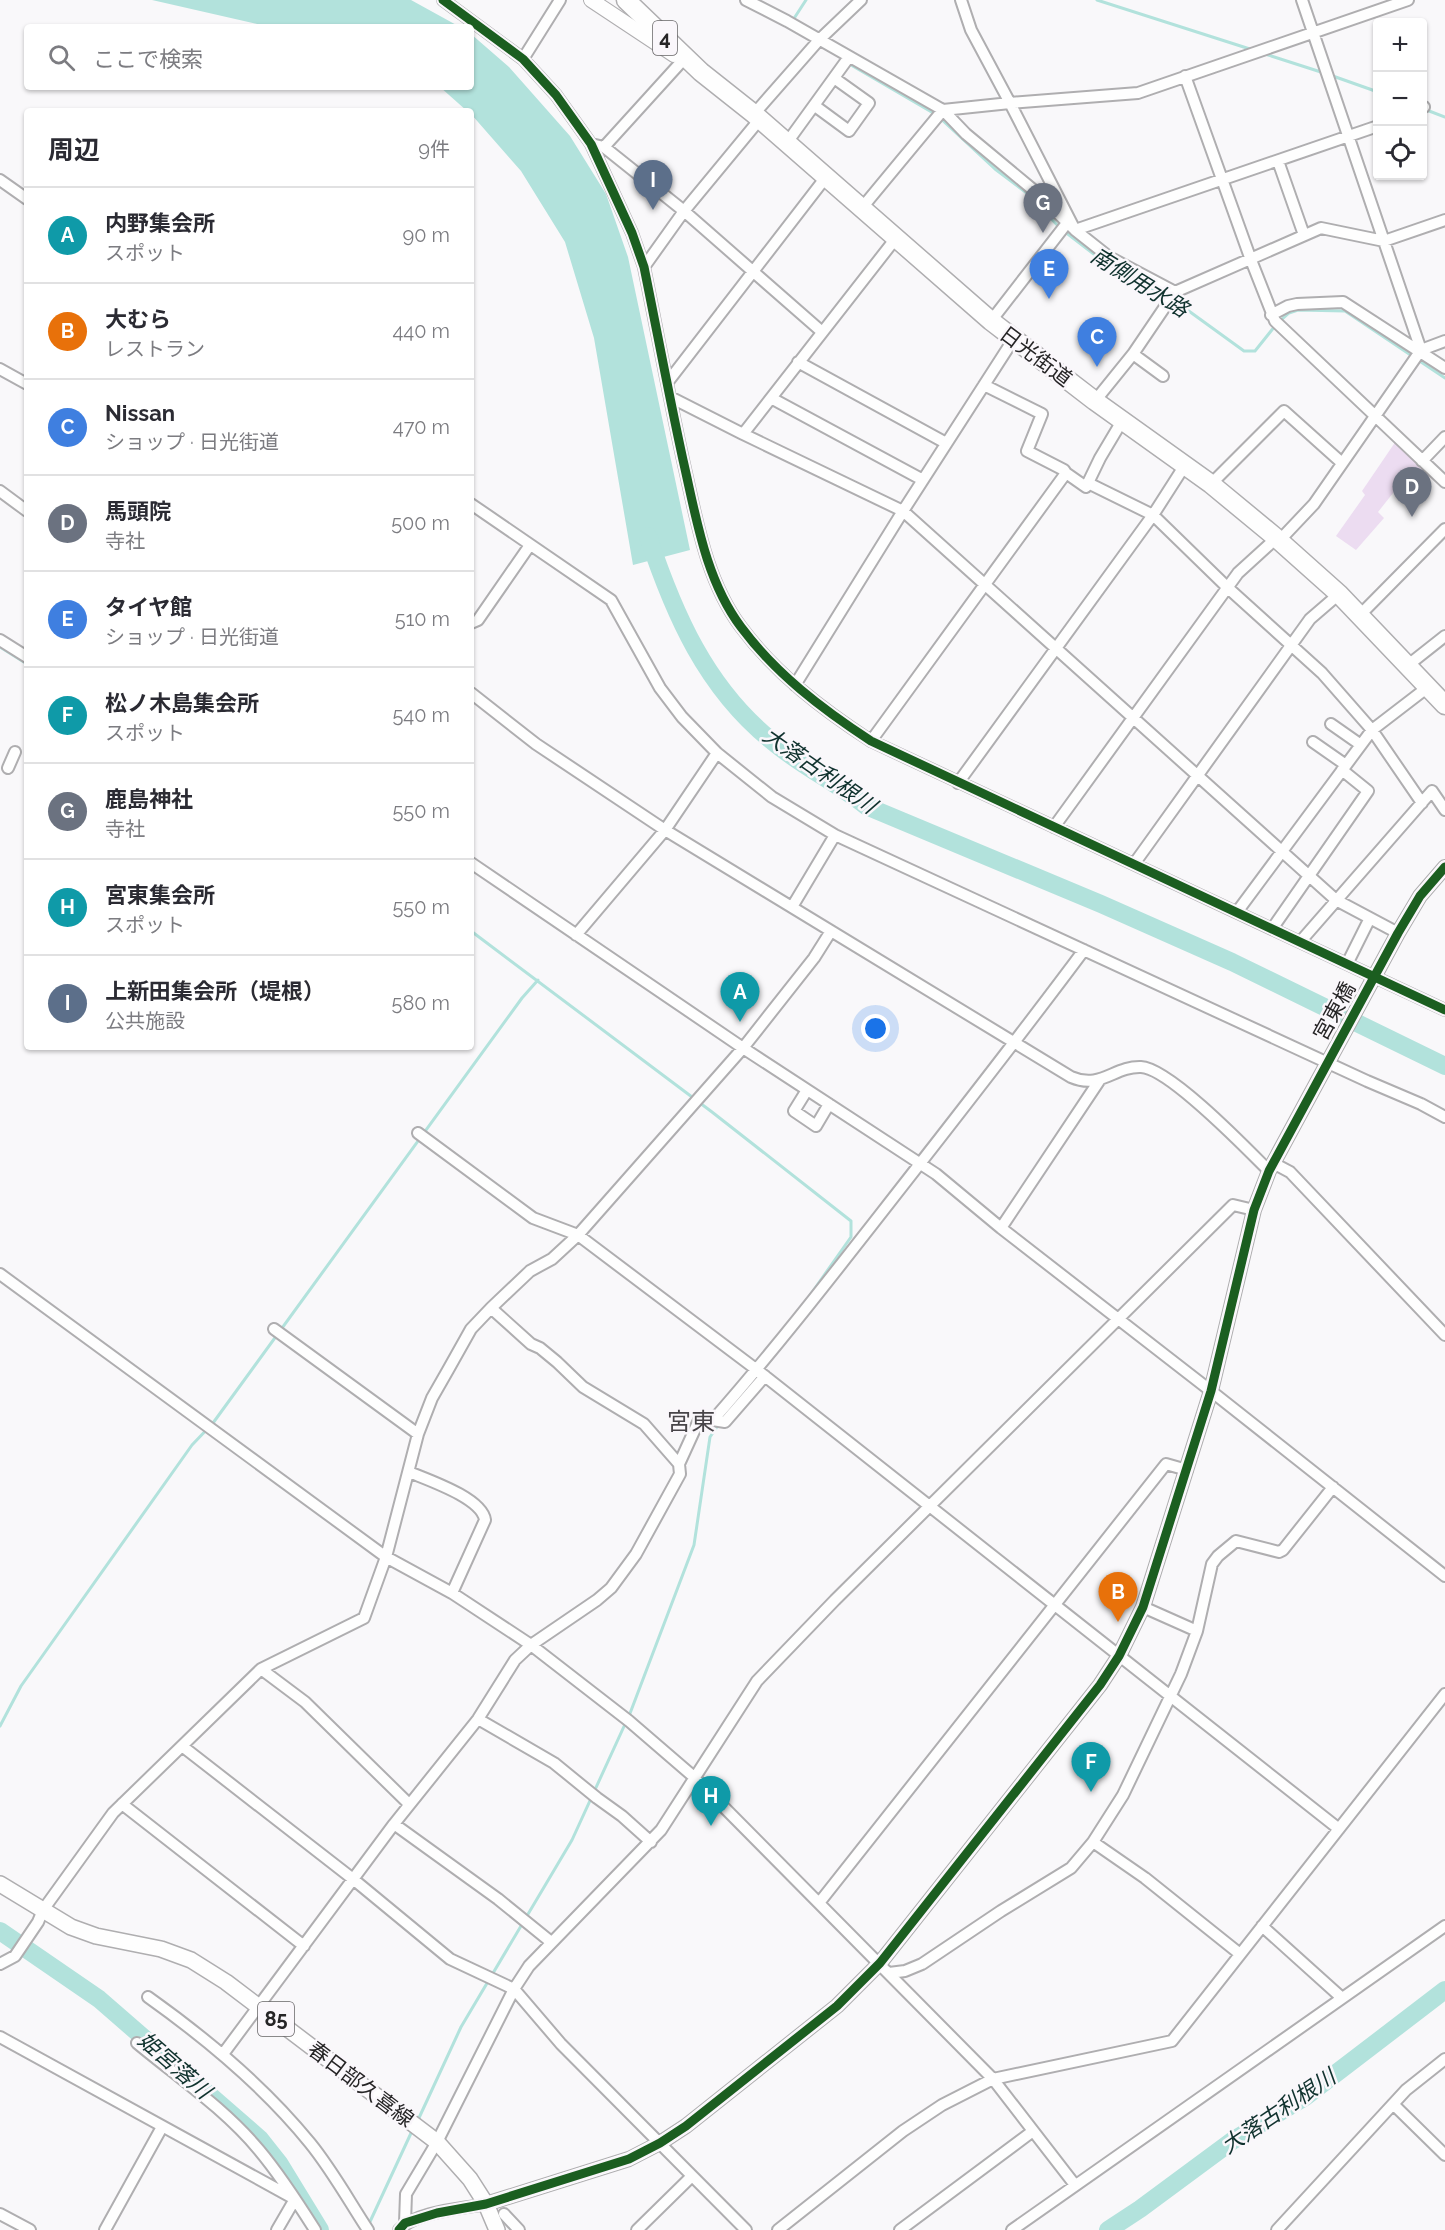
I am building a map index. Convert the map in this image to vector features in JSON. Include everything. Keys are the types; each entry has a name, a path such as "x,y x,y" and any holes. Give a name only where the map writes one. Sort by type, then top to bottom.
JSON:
{"highway":[{"name":"日光街道","path":"628,2 701,72 757,117 991,321 1095,401 1211,484 1279,541 1339,594 1445,705"}],"main road":[{"name":"春日部久喜線","path":"0,1884 41,1916 71,1928 96,1936 152,1947 191,1960 259,2006 437,2142 470,2179 486,2204 497,2230"}],"street":[{"path":"443,0 523,59 556,95 591,144 632,233 644,267 702,544 723,598 740,626 776,668 836,719 871,741 1445,1010"},
{"path":"523,59 560,0"},
{"path":"746,0 849,57 939,114 1037,193 1066,229 1172,297"},
{"path":"644,267 684,211 819,40 861,0"},
{"path":"961,0 971,30 1010,103 1066,229"},
{"path":"1302,0 1384,241 1417,355"},
{"path":"861,209 939,114 1010,103 1138,93 1408,0"},
{"path":"596,1 628,2"},
{"path":"596,1 701,72"},
{"path":"786,144 849,57"},
{"path":"604,147 683,60"},
{"path":"1185,76 1251,260 1276,321 1445,482"},
{"path":"814,106 849,131 869,103 834,78"},
{"path":"991,321 1066,229 1223,180 1373,127"},
{"path":"591,144 604,147 684,211 821,331"},
{"path":"1278,161 1304,235"},
{"path":"667,383 826,177"},
{"path":"0,180 24,197"},
{"path":"1095,401 1133,354 1172,297 1321,228 1384,241 1445,220"},
{"path":"743,434 821,331 896,238"},
{"path":"1276,321 1280,309 1297,304 1343,302 1417,355 1445,369"},
{"path":"795,685 946,443 1014,340"},
{"path":"1054,827 1238,573 1271,543 1279,541 1314,504 1417,355 1445,341"},
{"path":"1133,354 1162,376"},
{"path":"798,362 946,443"},
{"path":"0,369 24,382"},
{"path":"984,386 1042,414 1027,451 1064,470 1086,487 1122,421"},
{"path":"670,397 903,511 1336,900 1398,933"},
{"path":"771,398 923,480"},
{"path":"1211,484 1284,411 1342,463"},
{"path":"1422,460 1445,437"},
{"path":"958,783 1153,515 1185,465"},
{"path":"871,741 1066,473"},
{"path":"1088,483 1153,515 1338,690 1371,730 1422,803"},
{"path":"0,491 24,509"},
{"path":"474,506 611,600 660,688 682,717 717,753 772,796 835,835 1421,1104 1445,1118"},
{"path":"1360,615 1445,529"},
{"path":"474,622 478,620 530,545"},
{"path":"1134,864 1310,618 1339,594"},
{"path":"1407,666 1445,636"},
{"path":"0,640 24,655"},
{"path":"1237,912 1371,730 1428,687"},
{"path":"474,695 536,744 665,830 1071,1077 1082,1082 1099,1081 1130,1068 1142,1067 1154,1070 1208,1111 1271,1167 1290,1172 1444,1332"},
{"path":"1330,724 1361,745"},
{"path":"1272,928 1368,791 1344,767 1313,742"},
{"path":"8,768 15,752"},
{"path":"576,935 665,830 717,753"},
{"path":"1300,942 1432,791 1445,810"},
{"path":"792,907 835,835"},
{"path":"474,865 743,1048 936,1173 1001,1228 1445,1576"},
{"name":"宮東橋","path":"486,2204 629,2159 660,2143 686,2126 885,1968 1100,1685 1119,1656 1143,1606 1211,1391 1225,1341 1254,1210 1271,1167 1398,933 1420,897 1444,871"},
{"path":"1347,964 1370,918"},
{"path":"0,1964 15,1956 113,1813 261,1669 364,1618 386,1557 418,1434 432,1398 471,1329 530,1271 552,1259 579,1235 743,1048 814,958 831,931"},
{"path":"223,2054 409,1804 478,1719 515,1660 531,1645 611,1588 636,1554 680,1474 679,1464 700,1418 725,1422 1084,950"},
{"path":"1001,1228 1099,1081"},
{"path":"807,1090 794,1112 816,1126 829,1104"},
{"path":"418,1133 533,1218 579,1235 761,1373 1339,1829"},
{"path":"486,2204 437,2213 402,2226 406,2194 437,2142 514,1989 529,1966 651,1842 757,1681 835,1600 1233,1204 1254,1210"},
{"path":"0,1274 386,1557 452,1593 531,1645 627,1720 694,1777 993,2079 1075,2185"},
{"path":"491,1308 531,1344 540,1348 557,1362 583,1387 644,1424 679,1464"},
{"path":"274,1329 418,1434"},
{"path":"819,1903 1166,1464 1187,1470"},
{"path":"409,1472 449,1489 470,1501 483,1512 485,1520 452,1593"},
{"path":"885,1968 905,1971 921,1964 1001,1911 1071,1869 1093,1842 1123,1795 1181,1674 1197,1631 1209,1570 1218,1556 1236,1541 1279,1552 1283,1550 1333,1487"},
{"path":"1143,1606 1197,1631"},
{"path":"261,1669 305,1702 409,1804"},
{"path":"778,2230 903,2131 942,2105 993,2079 1172,2041 1445,1694"},
{"path":"478,1719 554,1763 622,1816 651,1842"},
{"path":"182,1746 450,1959 514,1989 561,2044 746,2230"},
{"path":"122,1804 304,1946"},
{"path":"394,1824 498,1899 551,1942"},
{"path":"1093,1842 1145,1878 1240,1954"},
{"path":"1262,1926 1342,1998"},
{"path":"1012,2230 1445,1926"},
{"path":"148,1997 223,2054 285,2112 334,2175 368,2230"},
{"path":"0,2037 295,2199"},
{"path":"137,2043 187,2083 244,2134 259,2150 315,2230"},
{"path":"1277,2230 1406,2090 1445,2059"},
{"path":"1393,2104 1445,2155"},
{"path":"105,2230 162,2127"},
{"path":"900,2230 1033,2131"},
{"path":"637,2230 692,2176"},
{"path":"278,2230 295,2199"},
{"path":"0,2214 30,2230"},
{"path":"504,2214 519,2230"}],"shaded area":[{"path":"152,0 411,0 455,24 257,24"},
{"path":"474,37 509,67 570,136 606,194 628,257 690,550 633,565 594,338 565,242 521,171 474,117 474,108 464,108 443,90 474,90"},
{"path":"1396,441 1430,474 1413,491 1401,483 1378,512 1384,518 1356,550 1336,536 1365,495 1362,491"}],"waterway":[{"path":"793,20 806,0"},
{"path":"1097,0 1253,50"},
{"path":"1265,54 1324,73"},
{"name":"南側用水路","path":"851,65 935,114"},
{"path":"1330,75 1373,90"},
{"path":"1427,110 1445,117"},
{"name":"南側用水路","path":"940,118 995,169 1028,194 1060,228 1104,262 1175,301 1244,351 1255,351 1275,326"},
{"name":"南側用水路","path":"1280,321 1289,313 1298,310 1345,311 1445,378"},
{"name":"大落古利根川","path":"648,536 681,621 695,648 728,698 783,750 866,806 1101,904 1232,962 1445,1066"},
{"path":"0,647 24,662"},
{"path":"474,933 712,1112 851,1221 851,1237 806,1301"},
{"path":"0,1726 21,1686 192,1445 213,1423 522,998 538,980"},
{"path":"629,1716 694,1545 710,1437 719,1424"},
{"path":"418,2120 461,2027 572,1840 626,1722"},
{"name":"姫宮落川","path":"0,1931 99,1999 260,2139 279,2163 320,2230"},
{"name":"大落古利根川","path":"1108,2230 1232,2141 1305,2097 1445,1990"},
{"path":"368,2226 412,2131"}],"cycle path":[{"path":"443,0 523,59 556,95 591,144 632,233 644,267 683,460 710,568 719,589 741,627 769,660 801,690 871,741 1445,1010"},
{"path":"399,2230 405,2223 437,2213 486,2204 629,2159 686,2126 837,2006 880,1963 1100,1685 1119,1656 1143,1607 1211,1391 1254,1210 1269,1171 1398,933 1420,896 1445,867"}],"place":[{"name":"上新田集会所（堤根）","path":"653,210"},
{"name":"鹿島神社","path":"1043,233"},
{"name":"タイヤ館","path":"1049,299"},
{"name":"Nissan","path":"1097,367"},
{"name":"馬頭院","path":"1412,517"},
{"name":"内野集会所","path":"740,1022"},
{"name":"大むら","path":"1118,1622"},
{"name":"松ノ木島集会所","path":"1091,1792"},
{"name":"宮東集会所","path":"711,1826"}],"district":[{"name":"宮東","path":"691,1421"}]}
